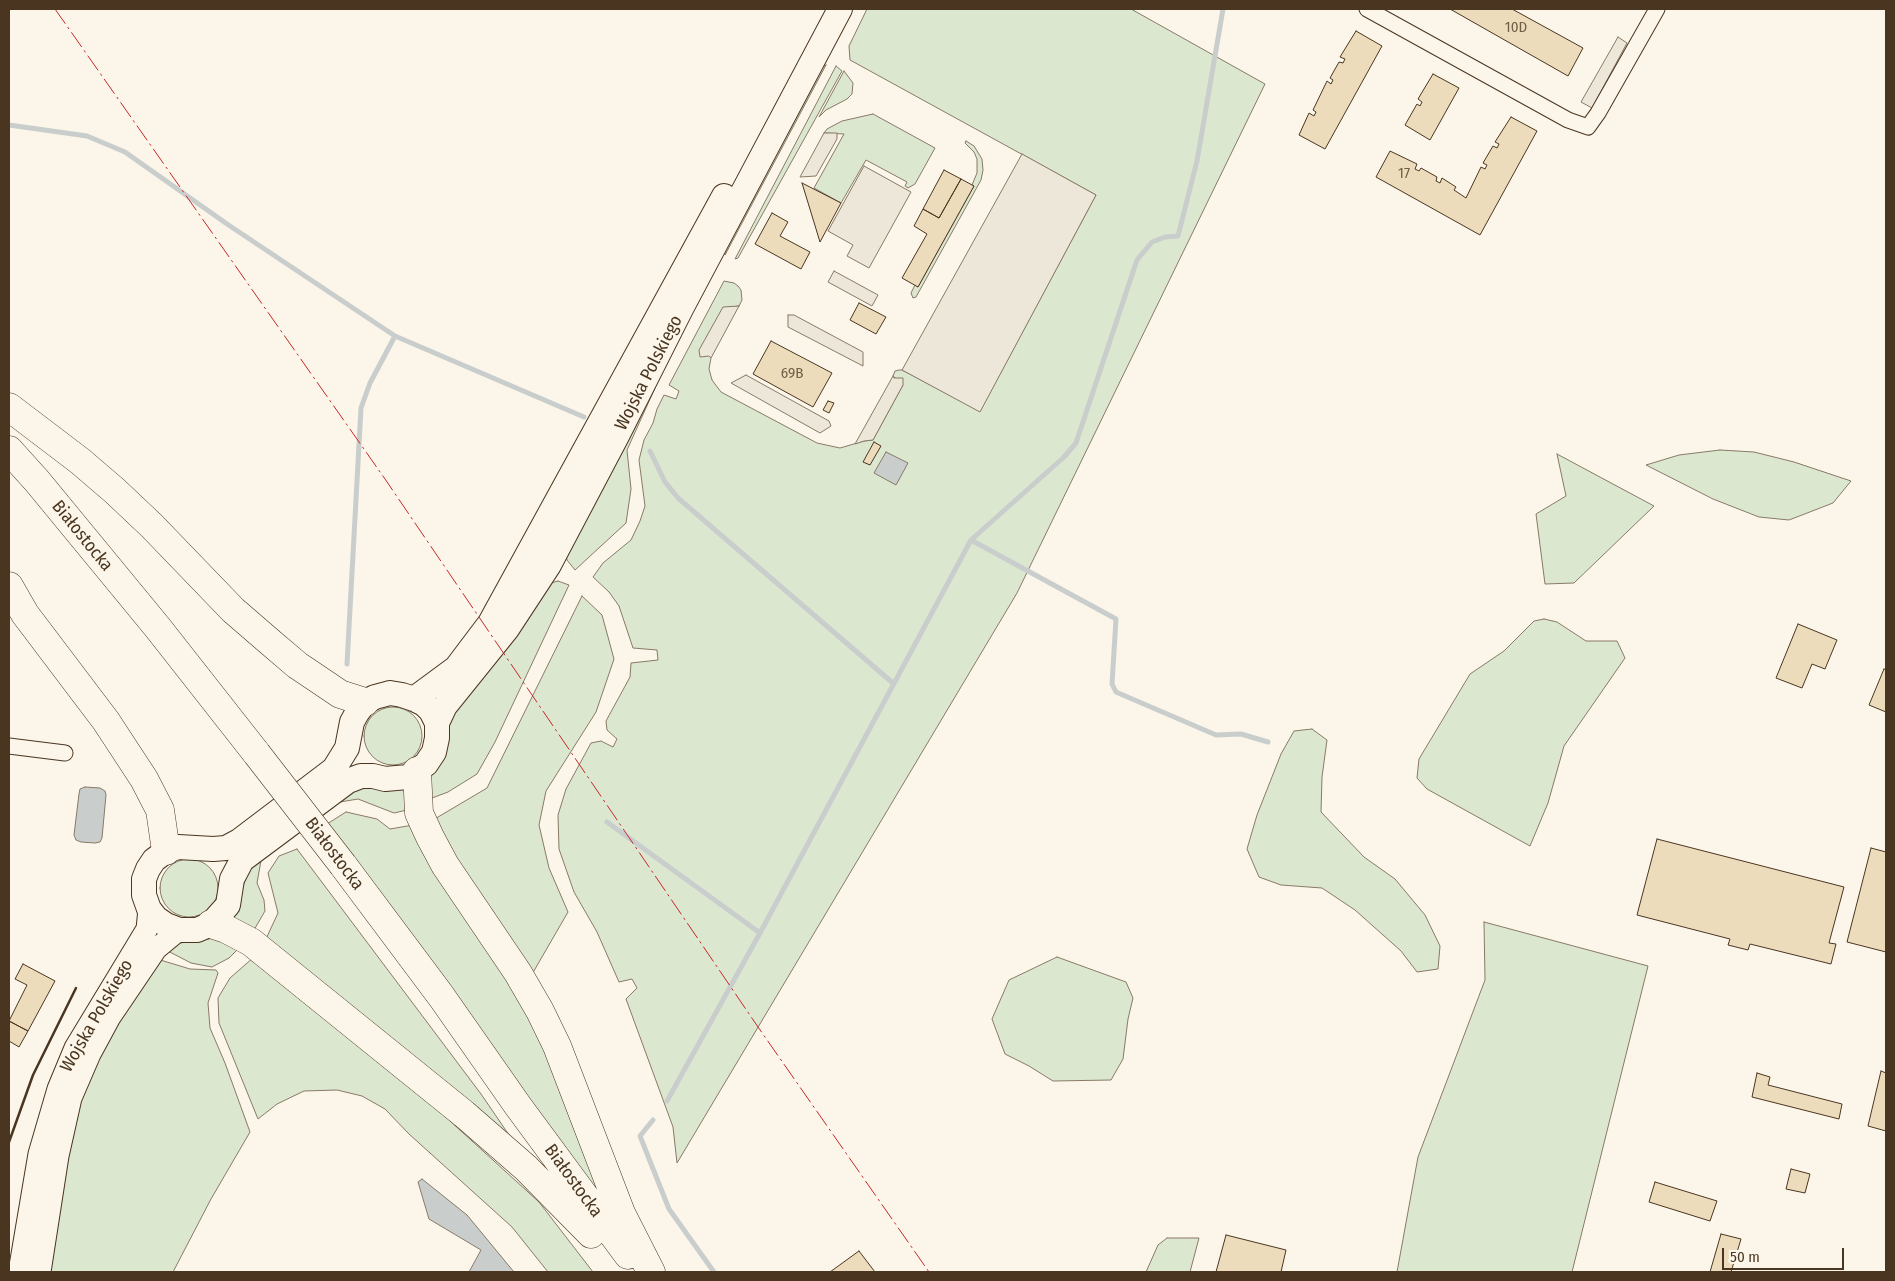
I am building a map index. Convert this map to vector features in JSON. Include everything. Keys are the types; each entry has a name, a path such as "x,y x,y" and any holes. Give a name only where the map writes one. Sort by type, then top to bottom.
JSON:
{"highway":[{"path":"9,406 80,461 115,491 233,610 276,648 297,665 340,694 365,702"},
{"name":"Białostocka","path":"9,450 37,481 158,628 251,758 337,870 441,996 518,1106 640,1272"},
{"name":"Białostocka","path":"9,474 146,640 251,758"},
{"path":"9,586 25,614 106,721 144,779 160,810 166,851"},
{"path":"417,771 419,813 430,837 445,865 518,973 544,1020 560,1053 617,1204 651,1272"},
{"name":"Białostocka","path":"337,870 434,1014 618,1272"},
{"path":"211,924 226,929 251,942 464,1114 526,1168 591,1234"}],"main road":[{"name":"Wojska Polskiego","path":"437,723 445,706 507,629 548,565 617,436 682,307 701,255 807,44 829,9"},
{"name":"Wojska Polskiego","path":"414,699 456,668 490,624 840,9"},
{"path":"414,699 390,693 365,702 352,722 347,748 334,769 245,847 242,860 232,879 228,905 211,924 197,930 179,930 166,925 149,910 144,895 144,880 148,868 154,860 166,851 178,847 213,849 245,847 348,781 367,776 385,779 408,777 426,764 434,752 438,738 437,723 431,711 424,704 414,699"},
{"name":"Wojska Polskiego","path":"19,1272 39,1154 58,1089 75,1048 147,929 149,910"},
{"name":"Wojska Polskiego","path":"40,1272 58,1156 71,1098 90,1054 110,1017 156,949 179,930"}],"street":[{"path":"1367,9 1568,120 1588,127 1598,113 1653,10"},
{"path":"9,746 65,753"}],"green space":[{"path":"867,9 1131,9 1265,84 1017,593 677,1163 673,1127 626,999 637,988 632,979 619,982 597,932 574,892 559,849 558,815 566,789 591,743 601,741 613,747 617,739 607,730 606,721 630,677 631,663 658,660 657,650 633,648 619,606 609,592 593,577 603,563 631,540 640,521 645,506 639,460 644,440 653,423 657,409 664,395 676,399 679,391 669,385 724,281 738,286 741,290 742,300 739,306 723,308 709,356 711,358 709,369 712,380 721,392 817,443 840,448 873,440 903,385 893,376 895,371 899,370 980,411 1096,195 850,60 849,46"},
{"path":"826,65 725,255 724,247 819,69"},
{"path":"836,66 842,71 738,258 735,259"},
{"path":"844,71 853,83 852,94 847,99 826,110 819,117"},
{"path":"873,114 935,148 915,184 908,188 905,186 907,182 866,160 841,203 814,188 844,134 824,133 827,129 842,121"},
{"path":"966,141 974,146 982,159 983,170 981,180 916,297 913,298 911,293 915,285 918,287 974,186 972,185 977,173 977,159 974,152 965,143"},
{"path":"648,388 655,388 627,450 631,489 626,523 575,570 567,560 565,550"},
{"path":"1720,450 1754,452 1794,462 1851,481 1833,503 1789,520 1759,517 1713,499 1646,465 1679,455"},
{"path":"1557,454 1654,506 1574,583 1545,584 1536,514 1566,496"},
{"path":"558,581 569,585 495,742 477,774 448,792 424,801 430,774 449,732 450,713 544,585"},
{"path":"582,596 602,615 614,659 596,712 546,791 539,825 549,868 568,912 531,976 449,851 433,820 487,788"},
{"path":"1544,619 1557,622 1586,641 1617,641 1625,658 1564,746 1548,803 1530,846 1427,789 1417,778 1419,759 1470,674 1504,651 1534,621"},
{"path":"393,707 404,709 417,720 422,736 420,747 409,760 393,765 382,763 369,752 364,736 366,725 377,712"},
{"path":"1312,729 1327,740 1322,777 1321,812 1364,857 1395,879 1425,915 1440,946 1438,969 1417,972 1401,951 1355,910 1322,888 1281,885 1259,877 1247,849 1257,815 1281,754 1294,731"},
{"path":"354,787 406,787 407,810 394,813 358,799 328,804"},
{"path":"346,812 377,819 390,829 413,825 520,999 557,1076 610,1221 327,824"},
{"path":"297,849 481,1094 520,1151 265,941 278,913 268,873 279,856"},
{"path":"262,855 257,883 264,900 265,911 254,930 230,920 241,894 249,866"},
{"path":"189,859 200,861 213,872 218,888 216,899 205,912 189,917 178,915 165,904 160,888 162,877 173,864"},
{"path":"1484,922 1648,966 1572,1272 1397,1272 1418,1157 1485,980"},
{"path":"222,937 241,946 229,958 212,967 191,963 166,950 180,943"},
{"path":"254,957 416,1090 539,1202 593,1272 548,1272 512,1227 409,1134 385,1109 362,1096 337,1090 304,1091 277,1104 258,1119 219,1023 218,998 230,978"},
{"path":"1057,957 1126,982 1133,998 1128,1019 1123,1059 1111,1080 1053,1081 1005,1054 992,1019 1009,980"},
{"path":"157,959 190,969 216,970 218,973 208,1003 210,1028 250,1132 211,1199 173,1272 47,1272 64,1159 87,1075"},
{"path":"1167,1238 1199,1238 1190,1272 1146,1272 1158,1245"}],"shaded area":[{"path":"1618,37 1627,43 1592,108 1581,102"},
{"path":"824,133 837,133 837,139 816,176 800,177"},
{"path":"1022,154 1096,195 980,412 902,370"},
{"path":"864,166 911,192 869,268 847,256 853,245 828,231"},
{"path":"834,271 878,295 872,306 828,282"},
{"path":"739,306 711,358 709,356 700,357 699,350 723,307"},
{"path":"788,315 794,315 863,352 863,366 788,327"},
{"path":"746,375 829,421 831,426 820,433 731,383"},
{"path":"893,376 894,378 903,378 903,385 873,440 855,444"},
{"path":"886,452 908,463 896,485 874,473"},
{"path":"85,787 100,788 105,791 102,838 100,842 81,842 76,840 74,835 80,789"},
{"path":"422,1179 467,1215 514,1272 469,1272 481,1250 429,1219 418,1182"}],"building":[{"path":"1450,9 1512,9 1583,48 1568,76"},
{"path":"1356,31 1382,46 1325,149 1299,135 1309,113 1314,116 1316,112 1313,110 1327,81 1331,84 1333,80 1330,78 1339,62 1343,63 1345,59 1340,57"},
{"path":"1433,74 1459,88 1430,140 1405,125 1417,104 1420,106 1422,102 1418,99"},
{"path":"1511,117 1537,131 1480,235 1376,177 1390,151 1417,164 1415,169 1419,171 1421,168 1437,177 1436,181 1440,183 1442,178 1456,187 1454,190 1466,198 1481,167 1485,169 1487,165 1483,163 1493,146 1497,148 1499,144 1495,142"},
{"path":"944,170 961,179 939,218 923,209"},
{"path":"961,179 974,186 918,287 902,278 927,234 914,226 923,209 939,218"},
{"path":"802,183 841,203 820,242"},
{"path":"772,213 788,222 780,236 810,252 801,269 755,244"},
{"path":"859,303 886,317 876,334 850,320"},
{"path":"771,341 832,373 813,407 753,374"},
{"path":"828,401 834,403 829,413 823,410"},
{"path":"874,442 881,446 870,465 863,462"},
{"path":"1798,624 1837,640 1825,669 1812,664 1802,688 1776,678"},
{"path":"1884,669 1886,670 1886,712 1869,705"},
{"path":"1657,839 1844,887 1829,943 1836,944 1831,964 1750,944 1748,950 1728,945 1730,939 1637,915"},
{"path":"1871,848 1886,852 1886,952 1847,942"},
{"path":"23,964 55,981 28,1031 9,1021 27,985 15,979"},
{"path":"9,1021 28,1031 19,1047 9,1041"},
{"path":"1881,1071 1886,1073 1886,1131 1868,1126"},
{"path":"1757,1073 1770,1077 1768,1085 1842,1104 1839,1119 1752,1097"},
{"path":"1791,1169 1810,1174 1805,1193 1786,1189"},
{"path":"1655,1182 1717,1201 1710,1221 1649,1202"},
{"path":"1721,1234 1741,1239 1731,1272 1710,1272"},
{"path":"1226,1235 1286,1250 1281,1272 1216,1272"},
{"path":"859,1251 875,1272 830,1272"}],"waterway":[{"path":"667,1101 760,933 971,540 1064,457 1076,443 1137,260 1152,242 1165,237 1178,236 1197,161 1223,9"},
{"path":"9,125 87,136 125,152 227,224 395,336 584,417"},
{"path":"347,664 361,408 370,383 395,336"},
{"path":"650,451 665,482 678,498 894,684"},
{"path":"971,540 1116,619 1112,684 1116,692 1216,735 1241,734 1268,742"},
{"path":"607,822 760,933"},
{"path":"653,1120 640,1136 669,1209 714,1272"}],"wall":[{"path":"9,1142 33,1075 76,988"}],"power":[{"path":"55,9 385,479 758,1027 929,1272"}]}
